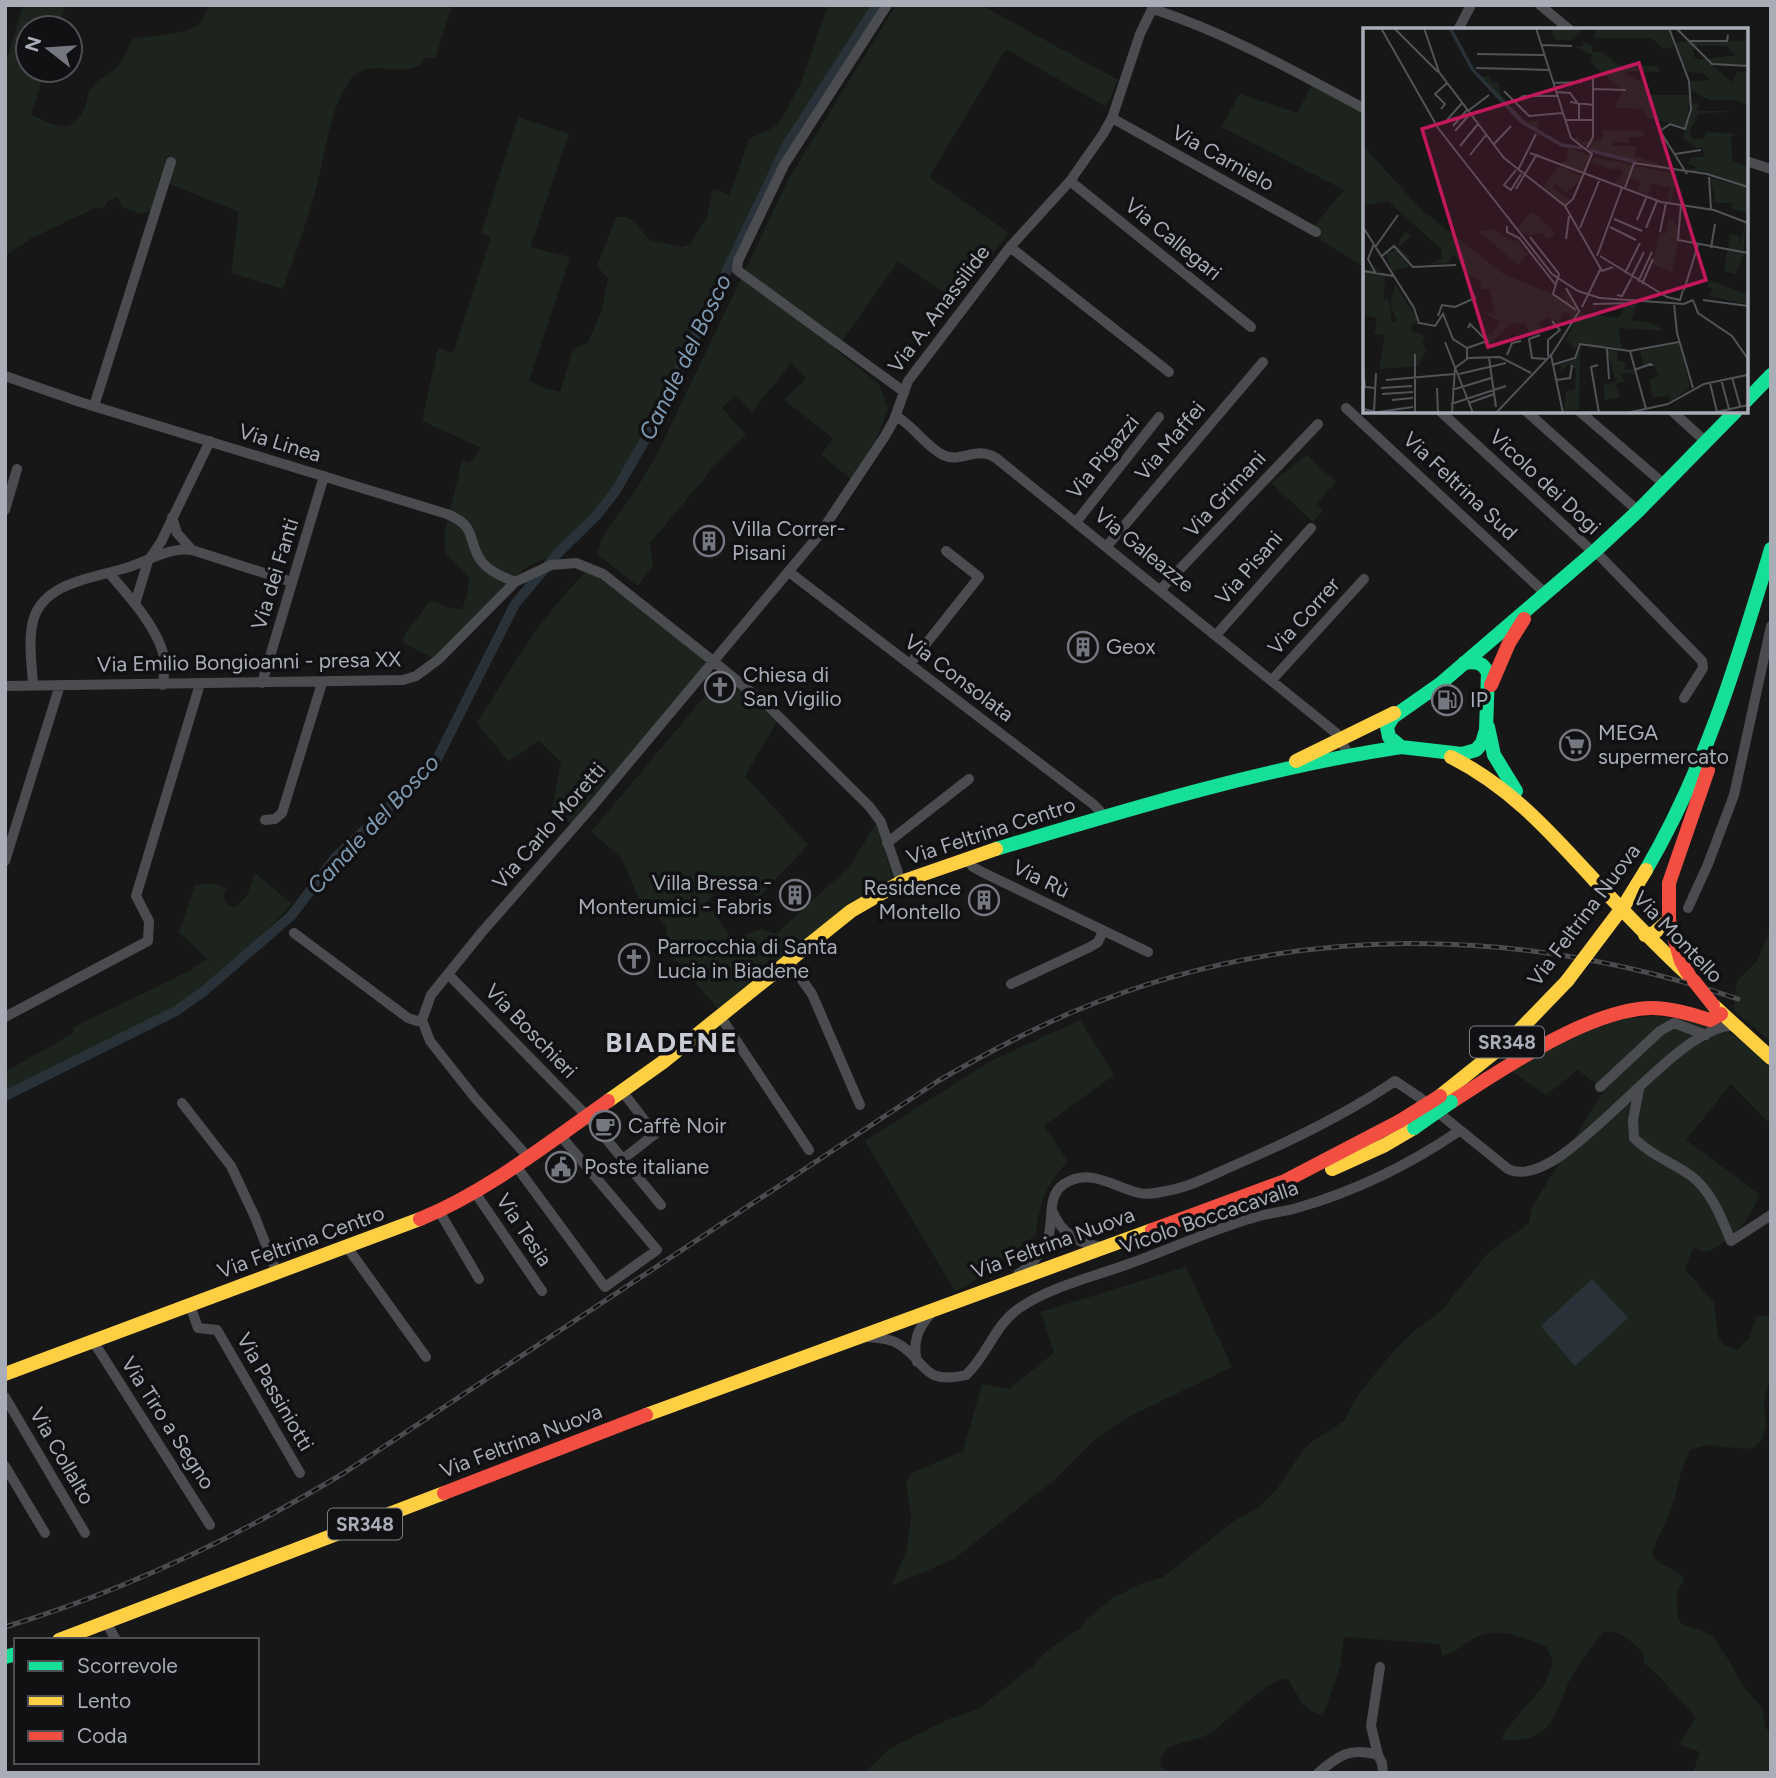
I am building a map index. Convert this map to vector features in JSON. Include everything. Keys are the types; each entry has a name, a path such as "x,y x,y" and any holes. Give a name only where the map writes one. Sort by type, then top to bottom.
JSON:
{"main road":[{"path":"1748,399 1771,375"},
{"path":"1341,740 1428,693 1594,552 1734,413"},
{"name":"Via Feltrina Nuova","path":"64,1638 859,1337 1286,1181 1445,1099 1510,1040 1566,981 1625,904 1670,833 1717,725 1771,549"},
{"path":"1488,692 1514,634 1543,597"},
{"path":"1349,755 1401,747 1462,754 1476,750 1482,743 1487,721 1489,677 1485,666 1475,662 1464,663"},
{"path":"1401,747 1391,741 1387,733 1389,723 1402,708"},
{"name":"Via Montello","path":"1487,721 1494,755 1527,807"},
{"path":"1692,979 1681,961 1669,911 1670,883 1708,771 1717,725"},
{"name":"Via Feltrina Centro","path":"1262,776 1341,740"},
{"name":"Via Montello","path":"1437,751 1485,774 1527,807 1645,935 1692,979 1725,1020 1771,1058"},
{"name":"Via Feltrina Centro","path":"5,1374 439,1211 522,1161 587,1116 663,1062 851,911 901,883 966,858 1102,817 1349,755"},
{"path":"1645,935 1654,933 1669,911"},
{"path":"1286,1181 1332,1169 1385,1145 1414,1128 1445,1099 1606,1018 1645,1007 1682,1012 1710,1020 1725,1020"}],"street":[{"path":"887,5 784,165 738,261 737,270 903,391"},
{"path":"1459,28 1471,5"},
{"path":"1540,5 1568,28"},
{"path":"1154,7 1253,50 1363,107"},
{"name":"Via A. Anassilide","path":"713,661 819,535 878,447 896,416 903,391 944,331 1010,247 1070,181 1092,152 1112,118 1140,34 1154,7"},
{"name":"Via Carnielo","path":"1112,118 1316,232"},
{"path":"1749,161 1771,159"},
{"path":"1749,161 1771,169"},
{"path":"94,406 171,162"},
{"name":"Via Callegari","path":"1070,181 1251,327"},
{"path":"1010,247 1169,372"},
{"name":"Via Maffei","path":"1107,546 1263,362"},
{"name":"Via Linea","path":"5,376 459,519 468,527 482,562 515,582"},
{"name":"Via Feltrina Sud","path":"1346,408 1543,597"},
{"name":"Vicolo dei Dogi","path":"1442,413 1594,552 1702,661 1703,668 1684,698"},
{"path":"1528,413 1638,511"},
{"path":"1581,413 1664,484"},
{"path":"1674,413 1706,442"},
{"name":"Via Galeazze","path":"896,416 946,456 957,457 977,452 993,455 1336,733 1349,755"},
{"name":"Via Pigazzi","path":"1077,521 1160,417"},
{"name":"Via Grimani","path":"1161,589 1318,424"},
{"path":"135,604 148,561 210,441"},
{"path":"5,510 17,469"},
{"name":"Via dei Fanti","path":"262,683 324,476"},
{"path":"173,517 177,533 192,550"},
{"name":"Via Pisani","path":"1217,634 1311,527"},
{"path":"33,685 33,620 47,596 58,589 148,561 165,551 178,548 292,582"},
{"path":"910,664 979,577 946,551"},
{"name":"Via Emilio Bongioanni - presa XX","path":"5,686 322,683 390,681 416,676 439,659 515,582 551,565 576,563 603,574 713,661"},
{"name":"Via Consolata","path":"789,572 1093,804 1102,817"},
{"path":"109,573 135,604 160,646 164,657 163,685"},
{"name":"Via Correr","path":"1272,680 1364,579"},
{"path":"1688,908 1709,864 1734,795 1771,626"},
{"path":"713,661 768,706 869,806 881,822 901,883"},
{"name":"Via Carlo Moretti","path":"422,1020 431,995 448,974 713,661"},
{"path":"265,820 275,819 282,813 322,683"},
{"path":"7,1013 148,942 149,921 136,896 201,684"},
{"path":"5,861 60,685"},
{"path":"887,844 970,779"},
{"name":"Via Rù","path":"966,858 973,867 982,872 1148,952"},
{"path":"1011,984 1090,947 1098,942 1103,931"},
{"path":"294,933 408,1018 422,1020 430,1041 522,1161 605,1287 657,1250 559,1135"},
{"path":"788,960 813,994 860,1105"},
{"name":"Via Boschieri","path":"448,974 587,1116"},
{"path":"720,1016 809,1150"},
{"name":"Vicolo Boccacavalla","path":"1052,1210 1054,1195 1063,1185 1086,1176 1102,1178 1131,1190 1150,1194 1197,1182 1333,1119 1395,1080 1508,1169 1515,1173 1538,1170 1559,1157 1676,1054 1725,1020"},
{"path":"1600,1087 1660,1031 1674,1023 1706,1035"},
{"path":"1639,1089 1633,1120 1634,1138 1648,1152 1692,1176 1718,1209 1731,1241 1771,1215"},
{"path":"622,1091 655,1135 623,1159"},
{"path":"183,1103 231,1166 251,1208 276,1273"},
{"path":"587,1116 661,1205"},
{"name":"Vicolo Boccacavalla","path":"859,1337 883,1338 895,1342 934,1376 943,1379 966,1375 1009,1316 1035,1299 1135,1262 1167,1247 1256,1217 1297,1208 1372,1181 1409,1163 1460,1131"},
{"name":"Via Tesia","path":"474,1191 542,1291"},
{"path":"1052,1210 1060,1227 1076,1241 1104,1247"},
{"path":"984,1291 1023,1271 1041,1252 1048,1239 1052,1210"},
{"path":"439,1211 480,1279"},
{"path":"346,1247 426,1357"},
{"name":"Via Passiniotti","path":"190,1305 198,1328 217,1330 300,1473"},
{"path":"917,1362 914,1348 919,1329 935,1309"},
{"name":"Via Tiro a Segno","path":"93,1341 210,1525"},
{"name":"Via Collalto","path":"5,1397 85,1533"},
{"path":"5,1466 45,1532"},
{"path":"106,1622 115,1638"},
{"path":"1380,1667 1371,1726 1383,1773"},
{"path":"1318,1773 1347,1752 1378,1755"}],"shaded area":[{"path":"23,5 66,5 63,14 20,14"},
{"path":"211,5 452,5 435,59 426,57 420,65 411,68 367,69 350,80 332,120 319,178 283,289 231,273 239,212 169,184 152,210 142,214 121,207 116,197 107,202 104,209 97,207 30,239 5,256 5,65 14,35 14,84 41,84 31,115 68,126 80,117 90,89 118,66 134,38 169,34 195,27"},
{"path":"828,5 879,5 776,171 646,443 624,482 596,518 581,525 550,556 525,568 433,658 402,642 429,601 462,609 468,593 469,577 444,553 444,535 462,461 469,463 482,448 422,421 438,348 453,353 491,237 481,234 518,117 569,134 530,247 570,257 529,380 560,392 573,349 588,343 601,312 608,279 597,266 616,217 626,217 634,222 650,240 682,247 690,244 707,217 713,189 730,195 749,139 778,125 800,85"},
{"path":"896,5 981,5 1118,80 1106,107 1006,49 929,177 1009,233 956,301 898,261 836,350 879,384 888,409 876,439 851,479 821,455 833,438 784,400 806,378 791,363 752,412 735,396 722,408 746,435 712,469 650,543 653,566 638,586 597,554 603,535 636,490 659,450 789,178"},
{"path":"1314,82 1363,106 1363,267 1309,232 1344,190 1221,127 1240,94 1297,113"},
{"path":"1307,455 1336,482 1316,504 1323,510 1313,522 1271,483"},
{"path":"588,570 709,663 573,826 552,809 561,762 539,741 508,761 477,723 542,623"},
{"path":"724,673 777,722 745,776 808,845 758,898 730,875 706,903 733,940 761,929 776,934 850,866 877,822 894,882 719,1010 664,946 667,927 640,901 621,857 591,832"},
{"path":"255,873 292,904 242,956 197,994 105,1044 5,1091 5,1072 72,1034 74,1027 189,971 207,959 179,932 195,885 212,883 226,888 223,896 228,905 235,907 247,896"},
{"path":"1771,927 1771,1042 1733,1010 1737,981 1757,961"},
{"path":"1651,1016 1692,1021 1722,1030 1741,1040 1771,1064 1771,1125 1731,1084 1686,1140 1759,1194 1751,1213 1739,1229 1725,1242 1707,1252 1693,1248 1685,1269 1714,1303 1718,1336 1723,1345 1737,1350 1749,1339 1756,1317 1771,1315 1771,1373 1764,1402 1766,1426 1761,1441 1755,1447 1747,1449 1706,1445 1690,1450 1669,1515 1652,1556 1684,1579 1677,1594 1678,1618 1682,1624 1712,1636 1741,1683 1762,1708 1765,1726 1771,1736 1771,1773 1693,1773 1700,1752 1679,1744 1696,1718 1644,1663 1644,1655 1636,1646 1627,1638 1605,1631 1575,1671 1553,1718 1540,1733 1527,1739 1502,1740 1504,1732 1545,1684 1553,1662 1547,1647 1512,1634 1494,1633 1476,1637 1452,1653 1442,1656 1440,1644 1344,1637 1340,1666 1323,1716 1305,1705 1287,1678 1279,1680 1260,1692 1212,1732 1176,1744 1164,1752 1160,1759 1161,1767 1168,1771 1167,1773 864,1773 889,1749 947,1720 978,1709 1031,1668 1047,1651 1082,1627 1086,1620 1111,1599 1140,1584 1163,1577 1237,1519 1259,1507 1277,1489 1310,1443 1344,1421 1356,1398 1391,1354 1414,1331 1441,1311 1488,1253 1529,1223 1532,1207 1604,1090 1578,1070 1546,1095 1511,1071 1605,1020"},
{"path":"1080,1020 1114,1075 1044,1126 1068,1161 1045,1195 1036,1235 968,1285 955,1291 865,1141 989,1062"},
{"path":"1186,1267 1232,1367 1126,1418 1092,1442 1054,1480 954,1559 892,1585 907,1549 911,1516 906,1482 911,1473 963,1451 982,1384 1009,1389 1054,1353 1041,1312"},
{"path":"1592,1279 1628,1318 1575,1366 1541,1326"}],"waterway":[{"name":"Canale del Bosco","path":"5,1096 176,1011 203,992 291,916 335,858 434,765 515,604 615,492 649,433 787,145 877,5"}],"railway":[{"path":"5,1627 50,1613 137,1579 304,1497 938,1081 1075,1011 1157,982 1239,961 1322,948 1405,944 1489,947 1572,957 1655,975 1738,999"}],"traffic: fast":[{"path":"1748,399 1771,375"},
{"path":"1465,663 1595,551 1734,413"},
{"path":"1646,870 1703,753 1732,673 1771,549"},
{"path":"1465,663 1478,663 1488,673 1486,730 1482,743 1476,750 1462,754 1401,747 1389,737 1387,727 1393,717 1465,663"},
{"path":"1488,727 1494,755 1516,791"},
{"path":"996,849 1247,778 1401,747"},
{"path":"1414,1128 1451,1102"},
{"path":"5,1657 14,1655"}],"traffic: slow":[{"path":"1296,761 1394,713"},
{"path":"1451,757 1493,782 1530,813 1687,974"},
{"path":"608,1101 663,1062 851,911 901,882 996,849"},
{"path":"1567,981 1625,904 1646,870"},
{"path":"1645,935 1654,933 1669,920"},
{"path":"1440,1096 1510,1040 1567,981"},
{"path":"1714,1006 1771,1058"},
{"path":"1332,1169 1385,1145 1414,1128"},
{"path":"5,1374 420,1219"},
{"path":"646,1415 1152,1230"},
{"path":"64,1638 444,1493"}],"traffic: jam":[{"path":"1491,685 1509,643 1524,619"},
{"path":"1690,977 1681,961 1669,920 1669,883 1708,770"},
{"path":"1694,981 1713,1005"},
{"path":"1451,1102 1547,1043 1601,1018 1652,1008 1674,1010 1710,1020 1721,1014"},
{"path":"1400,1121 1440,1096"},
{"path":"420,1219 494,1180 608,1101"},
{"path":"1152,1230 1285,1181 1400,1121"},
{"path":"444,1493 646,1415"}],"place":[{"name":"Villa Correr- Pisani","path":"709,541"},
{"name":"Geox","path":"1083,647"},
{"name":"Chiesa di San Vigilio","path":"720,687"},
{"name":"IP","path":"1447,700"},
{"name":"MEGA supermercato","path":"1575,745"},
{"name":"Villa Bressa - Monterumici - Fabris","path":"795,895"},
{"name":"Residence Montello","path":"984,900"},
{"name":"Parrocchia di Santa Lucia in Biadene","path":"634,959"},
{"name":"Caffè Noir","path":"605,1126"},
{"name":"Poste italiane","path":"561,1167"}],"district":[{"name":"BIADENE","path":"672,1042"}]}
